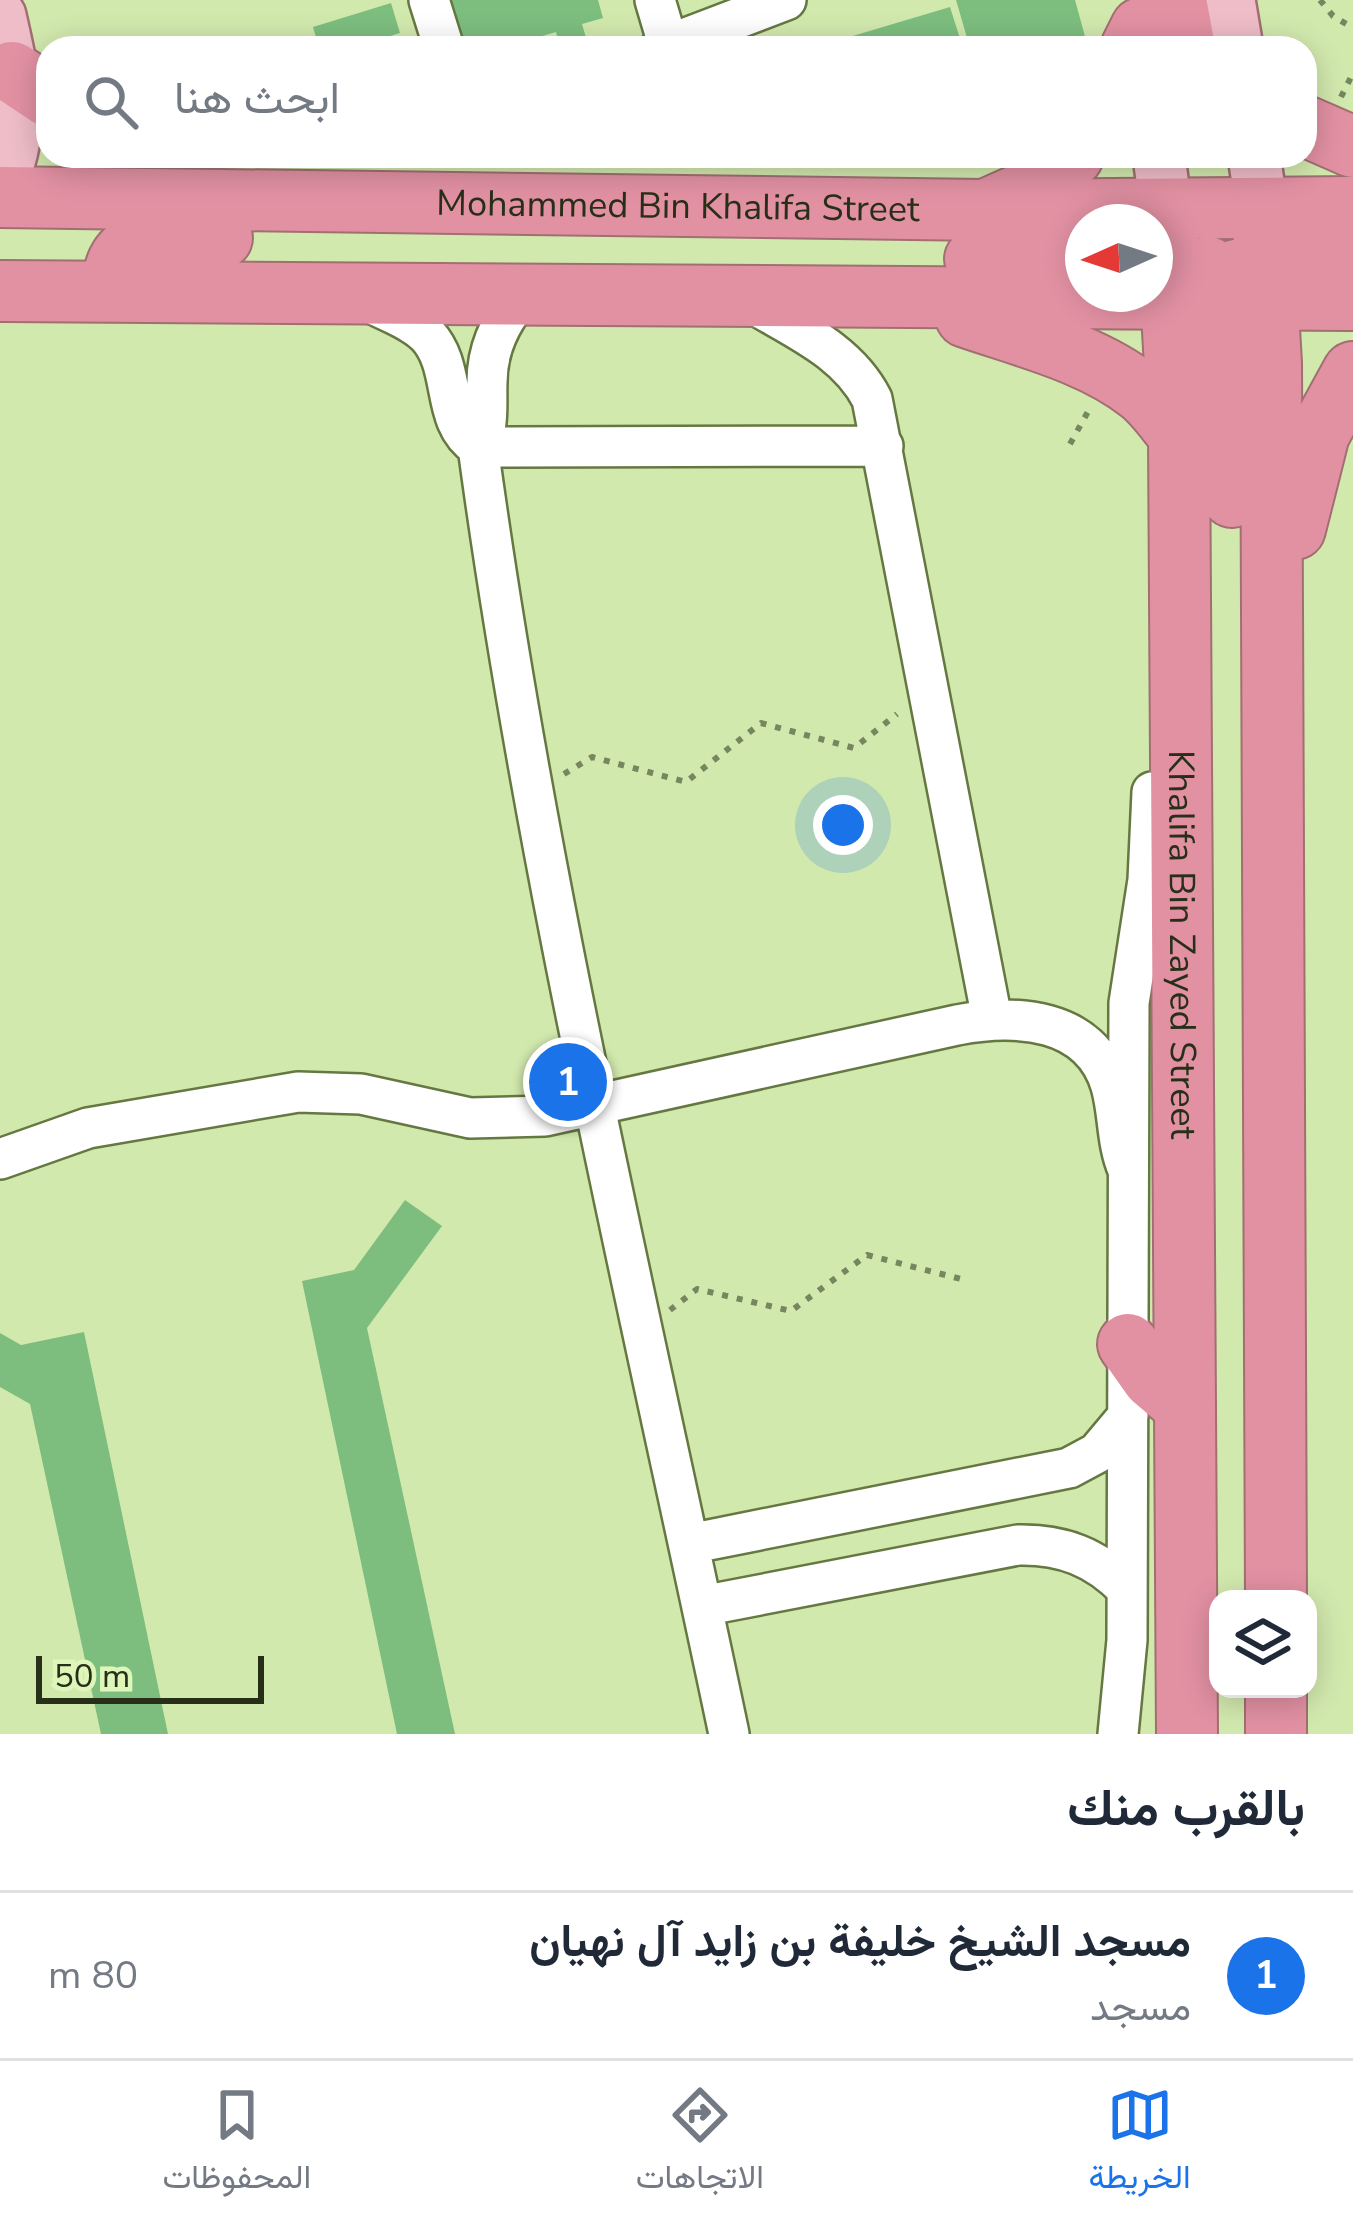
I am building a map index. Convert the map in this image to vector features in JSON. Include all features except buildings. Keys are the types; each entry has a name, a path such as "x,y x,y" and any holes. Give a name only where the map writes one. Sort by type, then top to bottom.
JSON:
{"highway":[{"path":"1317,131 1353,147"},
{"path":"192,168 280,199"},
{"path":"977,183 1028,191 1058,168"},
{"name":"Mohammed Bin Khalifa Street","path":"0,197 528,203 977,183 1211,237 1353,300"},
{"path":"0,213 25,248 98,291 122,254 152,238 426,236 478,225 528,203"},
{"name":"Mohammed Bin Khalifa Street","path":"0,291 915,299 1353,208"},
{"path":"1211,237 1353,255"},
{"path":"1211,237 1273,628 1276,1590"},
{"path":"1211,237 1241,690 1258,752 1274,780"},
{"name":"Khalifa Bin Zayed Street","path":"1186,1734 1156,1411 1181,628 1179,435 1211,237"},
{"path":"663,296 700,278 796,262 1065,258"},
{"path":"915,299 1054,347 1127,383 1152,402 1179,435"},
{"path":"1273,628 1312,454 1353,372"},
{"path":"1128,1344 1152,1378 1156,1411"},
{"path":"1276,1698 1276,1734"}],"main road":[{"path":"1229,0 1235,36"},
{"path":"0,183 9,166 15,130 20,61"}],"street":[{"path":"429,0 440,36"},
{"path":"655,0 662,36"},
{"path":"691,36 786,0"},
{"path":"356,294 425,333 444,362 457,425 478,447 883,446"},
{"path":"522,296 501,325 489,358 486,428 478,447 516,714 592,1104 729,1734"},
{"path":"742,297 839,355 872,399 992,1019"},
{"path":"444,362 467,368 489,358"},
{"path":"1128,1344 1129,1003 1148,880 1154,733 1181,628"},
{"path":"0,1160 88,1128 267,1094 362,1094 445,1114 495,1120 545,1116 992,1019 1051,1025 1079,1039 1110,1083 1117,1136 1128,1170"},
{"path":"689,1544 1069,1468 1156,1411"},
{"path":"1118,1734 1126,1675 1127,1589 1156,1411"},
{"path":"702,1606 1018,1545 1070,1550 1101,1565 1127,1589"}],"path":[{"path":"1320,0 1333,16 1353,28"},
{"path":"946,168 977,183"},
{"path":"532,795 592,757 686,782 761,723 854,748 928,689"},
{"path":"643,1330 697,1289 791,1311 866,1255 961,1279"}],"place":[{"name":"مسجد الشيخ خليفة بن زايد آل نهيان","path":"568,1082"}]}
